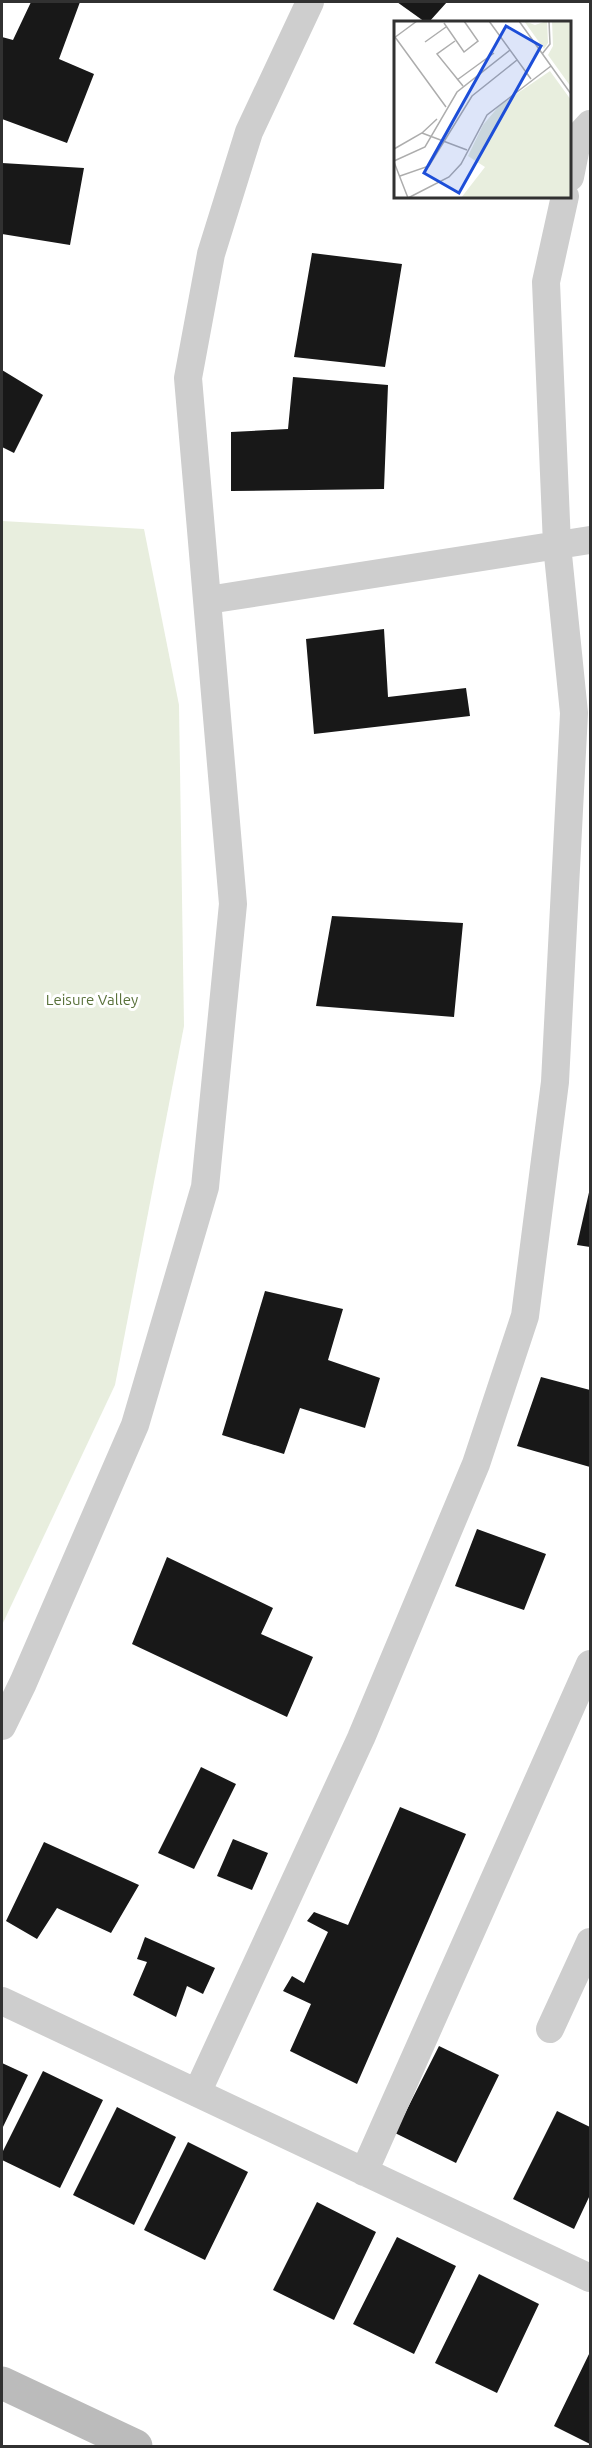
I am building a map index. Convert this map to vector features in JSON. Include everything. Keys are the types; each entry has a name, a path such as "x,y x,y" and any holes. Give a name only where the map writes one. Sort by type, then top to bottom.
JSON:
{"main road":[{"path":"2,2383 136,2446"}],"street":[{"path":"2,1726 23,1683 135,1425 205,1187 233,904 188,378 211,254 249,132 310,2"},
{"path":"571,172 578,137 591,124"},
{"path":"197,2093 365,1727 476,1464 525,1316 555,1082 574,713 557,545 546,282 565,198"},
{"path":"207,600 591,540"},
{"path":"364,2172 591,1664"},
{"path":"550,2029 591,1942"},
{"path":"2,2001 591,2278"}],"green space":[{"name":"Leisure Valley","path":"2,521 144,529 179,705 184,1026 115,1385 2,1625"}],"building":[{"path":"31,2 80,2 59,59 94,74 67,143 2,119 2,37 13,40"},
{"path":"397,2 447,2 430,21 424,21"},
{"path":"2,163 84,168 70,245 2,234"},
{"path":"312,253 402,264 385,367 294,357"},
{"path":"2,370 43,395 14,453 2,447"},
{"path":"293,377 388,385 384,489 231,491 231,432 288,429"},
{"path":"384,629 388,697 466,688 470,716 314,734 306,639"},
{"path":"332,916 463,923 454,1017 316,1006"},
{"path":"590,1188 590,1247 577,1245"},
{"path":"265,1291 343,1309 328,1360 380,1378 365,1428 300,1408 284,1454 222,1435"},
{"path":"541,1377 590,1390 590,1467 517,1446"},
{"path":"477,1529 546,1554 524,1610 455,1586"},
{"path":"167,1557 273,1608 261,1634 313,1657 287,1717 132,1644"},
{"path":"201,1767 236,1784 194,1869 158,1853"},
{"path":"400,1807 466,1834 357,2084 290,2051 311,2004 283,1991 292,1976 304,1983 328,1932 307,1921 314,1912 348,1925"},
{"path":"233,1839 268,1853 252,1890 217,1876"},
{"path":"44,1842 139,1885 111,1933 57,1908 37,1939 6,1921"},
{"path":"145,1937 215,1968 203,1994 187,1986 176,2017 133,1995 147,1962 137,1959"},
{"path":"439,2046 499,2075 456,2163 395,2133"},
{"path":"2,2063 28,2075 2,2129"},
{"path":"43,2071 103,2100 60,2188 2,2160 2,2153"},
{"path":"117,2107 176,2137 134,2225 73,2195"},
{"path":"557,2111 590,2127 590,2195 574,2229 513,2199"},
{"path":"188,2142 248,2172 205,2260 144,2230"},
{"path":"317,2202 376,2232 334,2320 273,2290"},
{"path":"397,2237 456,2266 414,2354 353,2324"},
{"path":"479,2274 539,2304 497,2393 435,2363"},
{"path":"590,2352 590,2444 554,2426"}]}
